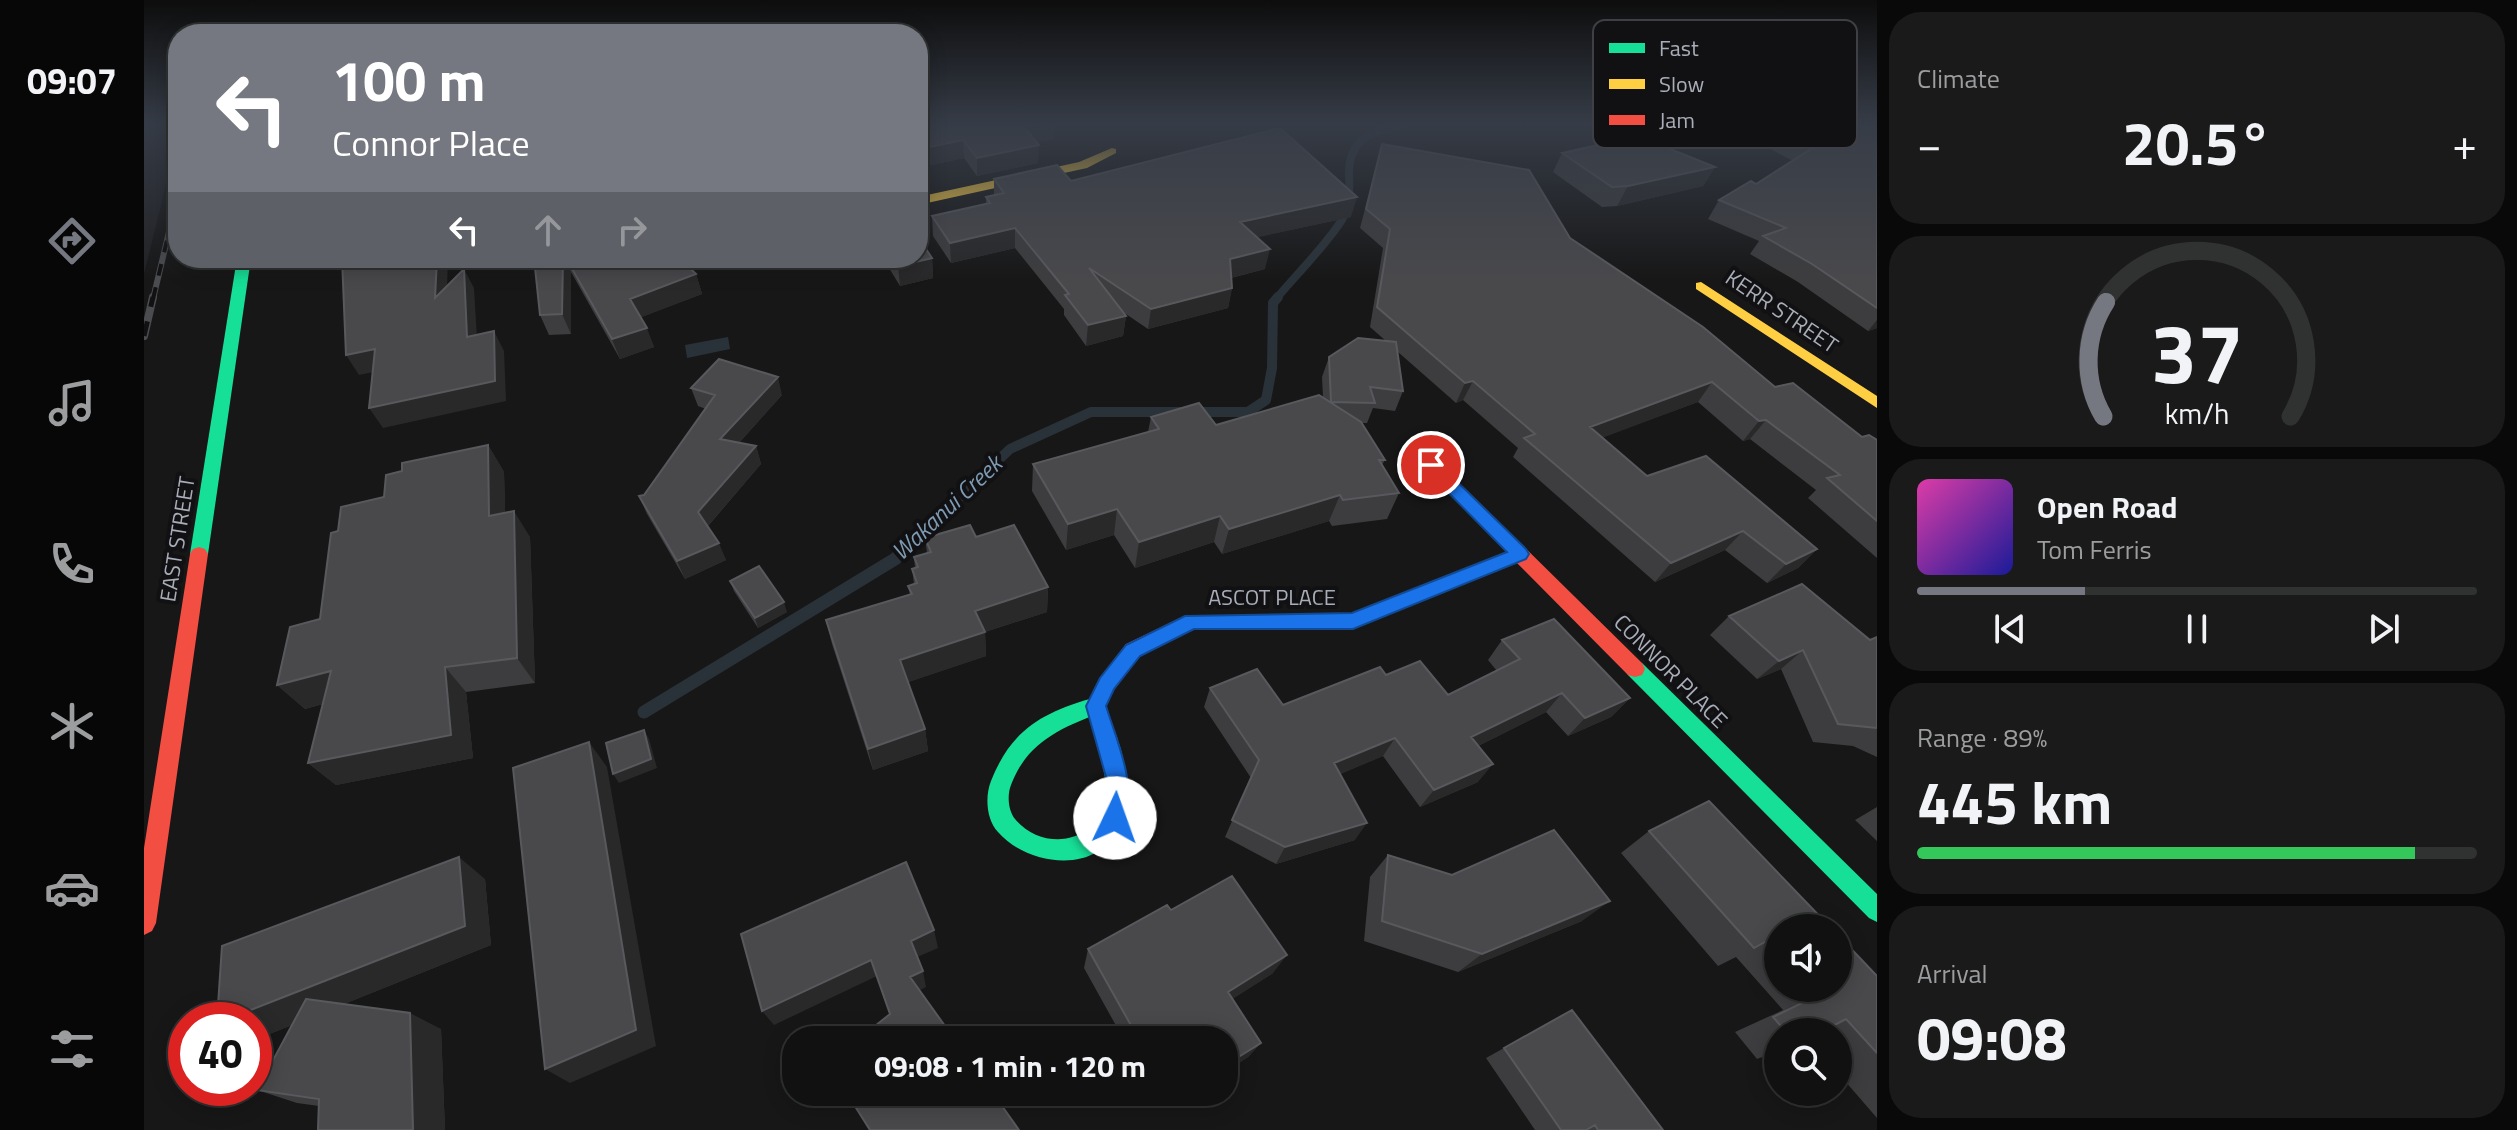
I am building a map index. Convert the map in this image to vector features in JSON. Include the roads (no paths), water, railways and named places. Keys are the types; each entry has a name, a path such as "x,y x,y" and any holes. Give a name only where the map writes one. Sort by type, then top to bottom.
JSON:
{"street":[{"path":"928,199 1038,175"},
{"name":"EAST STREET","path":"144,923 242,268"},
{"name":"KERR STREET","path":"1701,286 1877,403"},
{"name":"CONNOR PLACE","path":"1431,465 1877,910"},
{"name":"ASCOT PLACE","path":"1096,706 1107,684 1133,650 1192,621 1353,621 1520,554"},
{"path":"1096,706 1117,777 1115,818 1092,846 1065,853 1035,850 1016,840 1000,818 996,783 1016,750 1069,712 1096,706"}],"waterway":[{"name":"Wakanui Creek","path":"1276,299 1343,218 1349,197 1349,175"},
{"name":"Wakanui Creek","path":"937,519 1010,449 1091,412 1248,412 1266,400 1272,368 1273,303 1278,297"},
{"name":"Wakanui Creek","path":"644,712 895,559 939,517"}],"railway":[{"path":"153,299 168,236"},
{"path":"144,336 153,297"}]}
